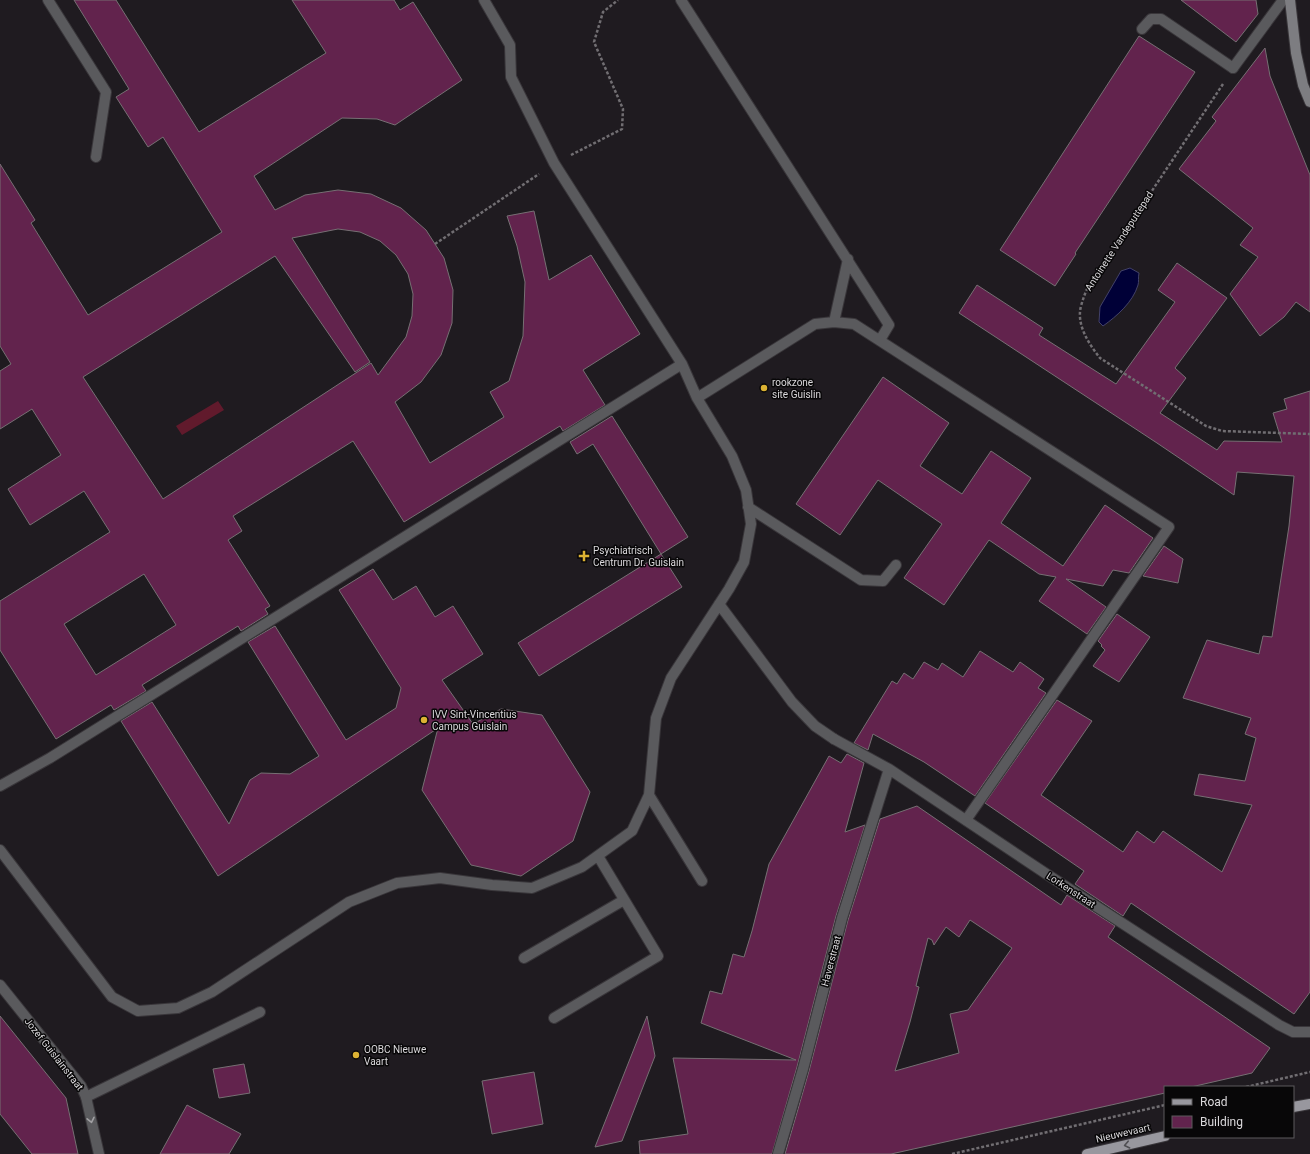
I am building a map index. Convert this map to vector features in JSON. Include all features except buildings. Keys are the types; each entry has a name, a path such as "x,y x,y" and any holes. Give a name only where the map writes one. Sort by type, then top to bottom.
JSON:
{"main road":[{"path":"1294,1108 1310,1104"},
{"name":"Nieuwevaart","path":"1087,1154 1164,1136"}],"street":[{"path":"48,0 106,92 96,158"},
{"path":"0,850 112,997 138,1011 178,1008 212,992 349,902 397,883 440,878 492,885 532,888 582,867 632,831 649,795 656,718 671,678 719,604 744,562 751,524 746,490 732,456 697,398 682,364 554,163 511,77 510,45 484,0"},
{"path":"681,0 889,325 880,340"},
{"path":"1142,29 1151,18 1161,19 1233,68 1284,0"},
{"path":"1290,0 1296,53 1303,85 1310,102"},
{"path":"834,322 848,259"},
{"path":"697,398 815,324 834,322 854,324 1169,527 966,820"},
{"path":"0,786 50,758 682,364"},
{"path":"748,507 861,580 883,581 896,565"},
{"name":"Lorkenstraat","path":"719,604 792,702 815,726 834,740 889,769 1279,1025 1293,1032 1310,1032"},
{"name":"Haverstraat","path":"778,1154 803,1069 842,918 889,769"},
{"path":"649,795 702,881"},
{"path":"554,1018 658,956 598,856"},
{"path":"524,958 624,900"},
{"name":"Jozef Guislainstraat","path":"0,985 81,1086 86,1097 99,1154"},
{"path":"86,1097 260,1012"}],"path":[{"name":"Antoinette Vandeputtepad","path":"1233,68 1088,287 1080,307 1082,327 1090,344 1100,358 1206,426 1222,431 1310,434"},
{"path":"1250,1086 1310,1072"},
{"path":"952,1154 1164,1106"}],"shaded area":[{"path":"1130,268 1139,273 1136,291 1124,308 1103,326 1099,322 1100,307 1121,271"},
{"path":"218,401 224,410 182,435 176,426"}],"place":[{"name":"rookzone site Guislin","path":"764,388"},
{"name":"Psychiatrisch Centrum Dr. Guislain","path":"584,556"},
{"name":"IVV Sint-Vincentius Campus Guislain","path":"424,720"},
{"name":"OOBC Nieuwe Vaart","path":"356,1055"}]}
